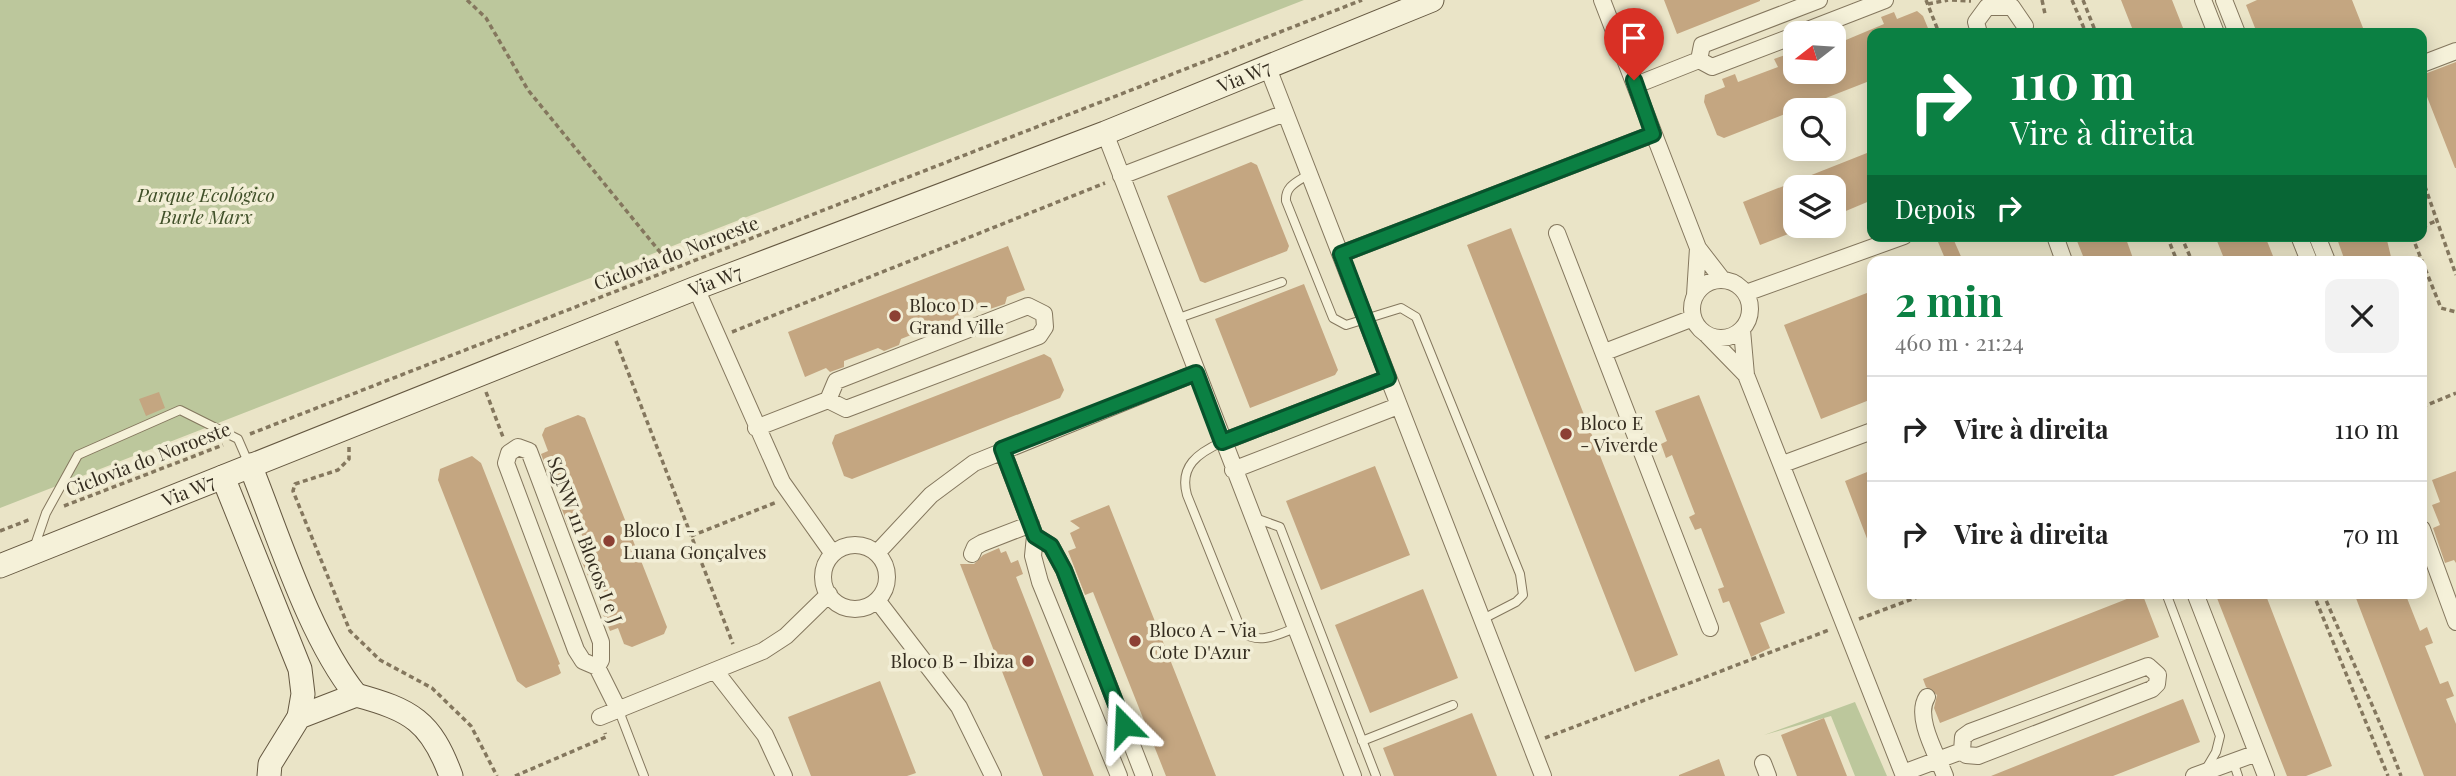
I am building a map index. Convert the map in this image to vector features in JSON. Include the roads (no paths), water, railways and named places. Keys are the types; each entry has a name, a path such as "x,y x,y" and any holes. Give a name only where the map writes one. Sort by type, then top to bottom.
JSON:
{"main road":[{"name":"Via W7","path":"0,566 479,373 1105,133 1432,0"},
{"path":"250,465 322,643 338,673 356,695 413,717 439,744 451,776"},
{"path":"223,477 300,669 303,694 299,717 271,764 269,776"},
{"path":"299,717 356,695"}],"street":[{"path":"1602,0 1698,248 1723,279"},
{"path":"1699,60 1702,45 1819,0"},
{"path":"1831,21 1885,0"},
{"path":"2203,0 2214,28"},
{"path":"2224,0 2235,28"},
{"path":"1978,28 1976,22 1987,7 2012,7 2025,26"},
{"path":"1636,85 1699,60 1712,67 1783,40"},
{"path":"2427,62 2456,51"},
{"path":"1268,68 1543,776"},
{"path":"1121,176 1285,113"},
{"path":"1105,133 1353,776"},
{"path":"1341,254 1653,134"},
{"path":"1557,233 1710,628"},
{"path":"1746,293 1887,242"},
{"path":"1698,248 1693,318 1705,334 1746,375"},
{"path":"1695,295 1706,283 1723,279 1732,281 1746,293 1751,312 1742,330 1746,375 1903,775 1962,751"},
{"path":"696,288 756,428 791,496 833,554"},
{"path":"756,428 828,400 836,381 1028,306 1040,309 1044,314 1045,327 1039,336 846,410 828,400"},
{"path":"1605,352 1693,318"},
{"path":"1705,334 1724,338 1742,330"},
{"path":"877,553 950,478 1002,449 1196,373"},
{"path":"1222,442 1388,378"},
{"path":"1233,470 1398,406"},
{"path":"1783,464 1867,433"},
{"name":"SQNW 111 Blocos I e J","path":"518,447 528,451 601,642 601,660 597,667 583,661 576,650 506,463 509,453 518,447"},
{"path":"1002,449 1033,530 1033,556 1040,582 1119,776"},
{"path":"972,554 975,547 982,543 1033,530"},
{"path":"1033,530 1051,546 1064,570 1144,776"},
{"path":"2427,543 2456,622"},
{"path":"855,545 877,553 887,571 887,582 877,600 860,608 851,608 835,601 829,594 824,569 833,554 855,545"},
{"path":"600,717 740,662 786,636 829,594"},
{"path":"2196,599 2266,776"},
{"path":"877,600 959,707 993,776"},
{"path":"597,667 619,710"},
{"path":"2143,667 2154,669 2158,675 2152,689 1978,756 1966,755 1962,751 1963,737 1970,732 2143,667"},
{"path":"716,672 765,735 784,776"},
{"path":"1927,696 1923,703 1923,716 1945,776"},
{"path":"2199,774 2235,768 2256,753"}],"lane":[{"path":"1309,174 1286,193 1291,213 1333,318 1346,325 1367,321 1395,309 1408,311 1416,317 1520,574 1523,595 1516,602 1481,620"},
{"path":"1175,319 1282,282"},
{"path":"33,553 46,513 78,455 180,410 238,439 250,465"},
{"path":"1222,442 1203,451 1186,470 1183,482 1192,508 1242,632 1251,638 1261,639 1295,628"},
{"path":"1252,517 1280,527 1376,776"},
{"path":"2168,599 2220,736 2216,751 2199,774"},
{"path":"1362,741 1452,705"},
{"path":"619,710 644,776"}],"place":[{"name":"Bloco D - Grand Ville","path":"895,316"},
{"name":"Bloco E - Viverde","path":"1566,434"},
{"name":"Bloco I - Luana Gonçalves","path":"609,541"},
{"name":"Bloco A - Via Cote D'Azur","path":"1135,641"},
{"name":"Bloco B - Ibiza","path":"1028,661"}],"park label":[{"name":"Parque Ecológico Burle Marx","path":"206,206"}]}
